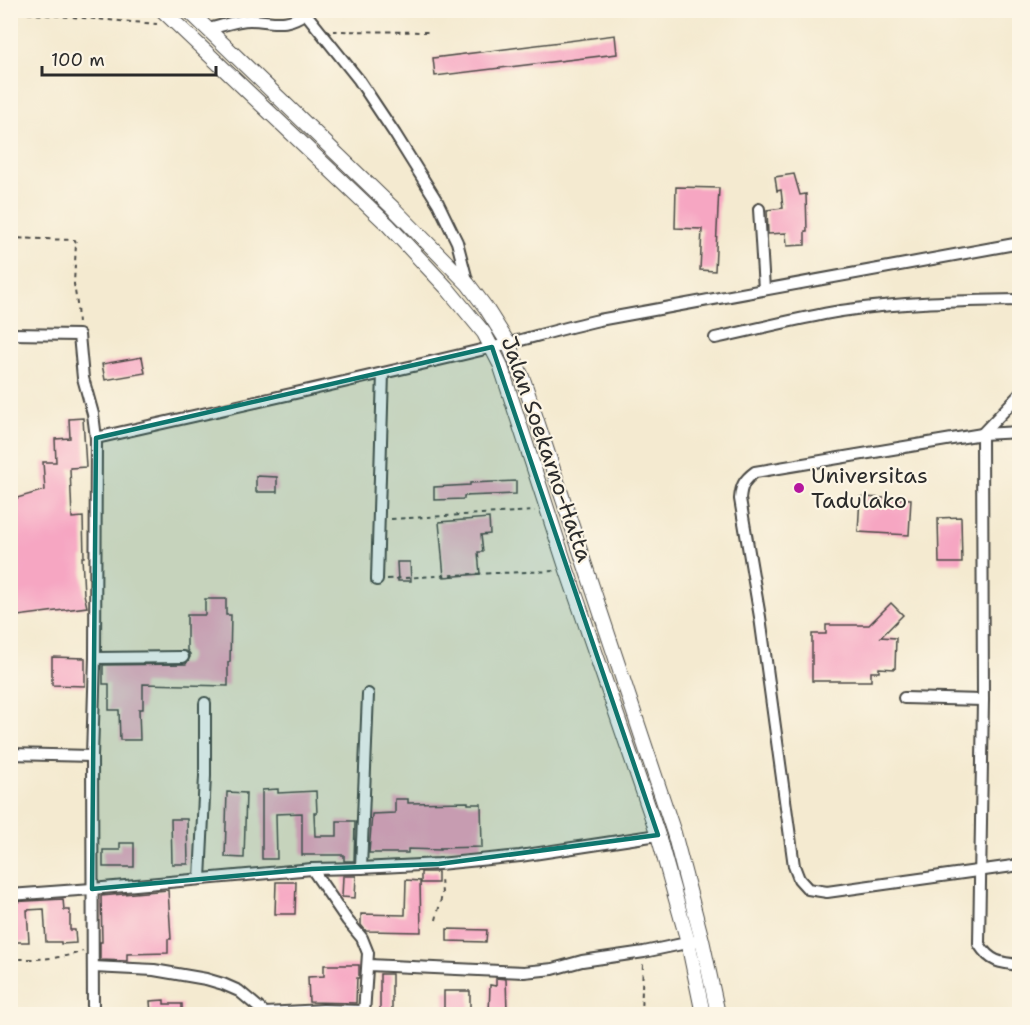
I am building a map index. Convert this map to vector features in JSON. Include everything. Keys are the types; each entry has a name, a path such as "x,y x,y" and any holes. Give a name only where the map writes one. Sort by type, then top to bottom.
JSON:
{"main road":[{"name":"Jalan Soekarno-Hatta","path":"188,10 393,208 468,284 508,343 524,382 674,834 695,941 703,1014"},
{"name":"Jalan Soekarno-Hatta","path":"160,17 206,51 388,225 446,286 484,333 492,347 500,364 567,570 718,1014"},
{"path":"206,51 222,43"}],"street":[{"path":"208,29 251,20 279,23 294,20 304,12 359,80 438,203 457,242 468,284"},
{"path":"759,209 764,289"},
{"path":"96,438 383,373 599,320 1020,243"},
{"path":"715,338 841,311 903,305 1020,300"},
{"path":"10,334 80,336 83,378 93,414 96,438 92,756 93,1014"},
{"path":"377,580 383,373"},
{"path":"1020,394 982,434 983,700 979,944 985,953 999,963 1020,965"},
{"path":"1020,432 982,434 755,472 746,478 741,488 740,499 760,617 794,866 799,879 808,889 827,891 1020,865"},
{"path":"94,658 183,657"},
{"path":"361,868 368,694"},
{"path":"904,698 983,700"},
{"path":"201,879 205,703"},
{"path":"10,754 92,756"},
{"path":"10,895 312,869 439,864 520,856 657,835"},
{"path":"93,967 154,970 206,979 239,991 265,1014 323,1010 364,1013 368,953 362,938 346,920 312,869"},
{"path":"368,965 524,972 553,969 582,961 644,952 695,941"}],"path":[{"path":"10,12 160,17"},
{"path":"318,31 429,32"},
{"path":"10,238 75,240 74,284 78,304 78,335"},
{"path":"380,520 547,510"},
{"path":"377,580 567,570"},
{"path":"436,920 442,895 439,864"},
{"path":"10,960 63,958 84,951 92,943"},
{"path":"640,1014 644,952"}],"highlighted area":[{"path":"492,347 658,835 439,864 312,869 92,889 96,438"}],"building":[{"path":"615,35 617,54 435,76 433,58"},
{"path":"794,174 800,195 806,194 807,231 805,231 805,245 787,246 786,233 768,234 767,210 783,208 781,190 777,191 775,177"},
{"path":"676,187 719,188 715,271 700,270 702,229 675,228"},
{"path":"142,357 145,373 105,380 102,364"},
{"path":"83,418 86,467 70,468 72,518 83,517 84,557 82,557 87,607 10,617 10,571 14,570 10,500 45,490 43,462 56,462 55,439 70,438 69,419"},
{"path":"256,476 277,477 277,492 256,492"},
{"path":"516,481 516,494 464,496 464,499 434,500 434,487"},
{"path":"860,497 911,499 909,535 858,532"},
{"path":"961,517 962,563 939,563 938,518"},
{"path":"489,518 490,534 481,535 483,552 478,552 480,574 444,577 439,522"},
{"path":"397,562 410,562 411,581 398,581"},
{"path":"205,599 226,599 226,615 231,615 228,686 143,684 143,709 139,709 140,740 120,740 119,710 109,710 109,684 103,684 103,665 186,664 190,657 187,650 187,615 205,615"},
{"path":"891,603 903,615 881,637 896,638 895,669 879,668 879,672 871,672 871,681 812,681 812,634 826,634 826,625 869,625"},
{"path":"52,657 85,658 85,686 52,685"},
{"path":"278,789 278,793 316,791 315,836 337,836 337,821 355,821 354,861 344,861 344,855 302,855 302,813 276,814 277,859 262,859 262,790"},
{"path":"227,792 246,793 244,858 225,857"},
{"path":"395,799 408,799 408,803 468,802 468,804 481,804 482,847 440,848 440,850 408,849 408,853 369,853 372,814 395,813"},
{"path":"171,819 187,819 188,864 172,864"},
{"path":"120,843 134,843 134,867 103,867 103,850 120,850"},
{"path":"421,872 438,872 438,883 421,883"},
{"path":"343,876 356,876 355,898 342,897"},
{"path":"406,880 420,881 421,932 366,931 361,925 361,914 405,915"},
{"path":"276,882 296,882 295,914 275,914"},
{"path":"168,890 171,939 168,939 168,953 127,954 127,961 100,960 101,896"},
{"path":"63,899 64,910 70,910 70,930 75,930 76,943 46,942 44,909 27,910 29,942 10,942 10,902"},
{"path":"447,929 487,930 486,942 447,941"},
{"path":"324,965 359,965 356,1003 309,1002 308,977 324,976"},
{"path":"380,974 392,974 392,1014 380,1014"},
{"path":"496,978 506,979 507,1011 501,1011 501,1014 489,1014 490,985 496,986"},
{"path":"444,991 470,991 470,1014 444,1014"},
{"path":"164,1000 164,1004 182,1004 182,1014 151,1014 150,1001"}],"place":[{"name":"Universitas Tadulako","path":"799,488"}]}
